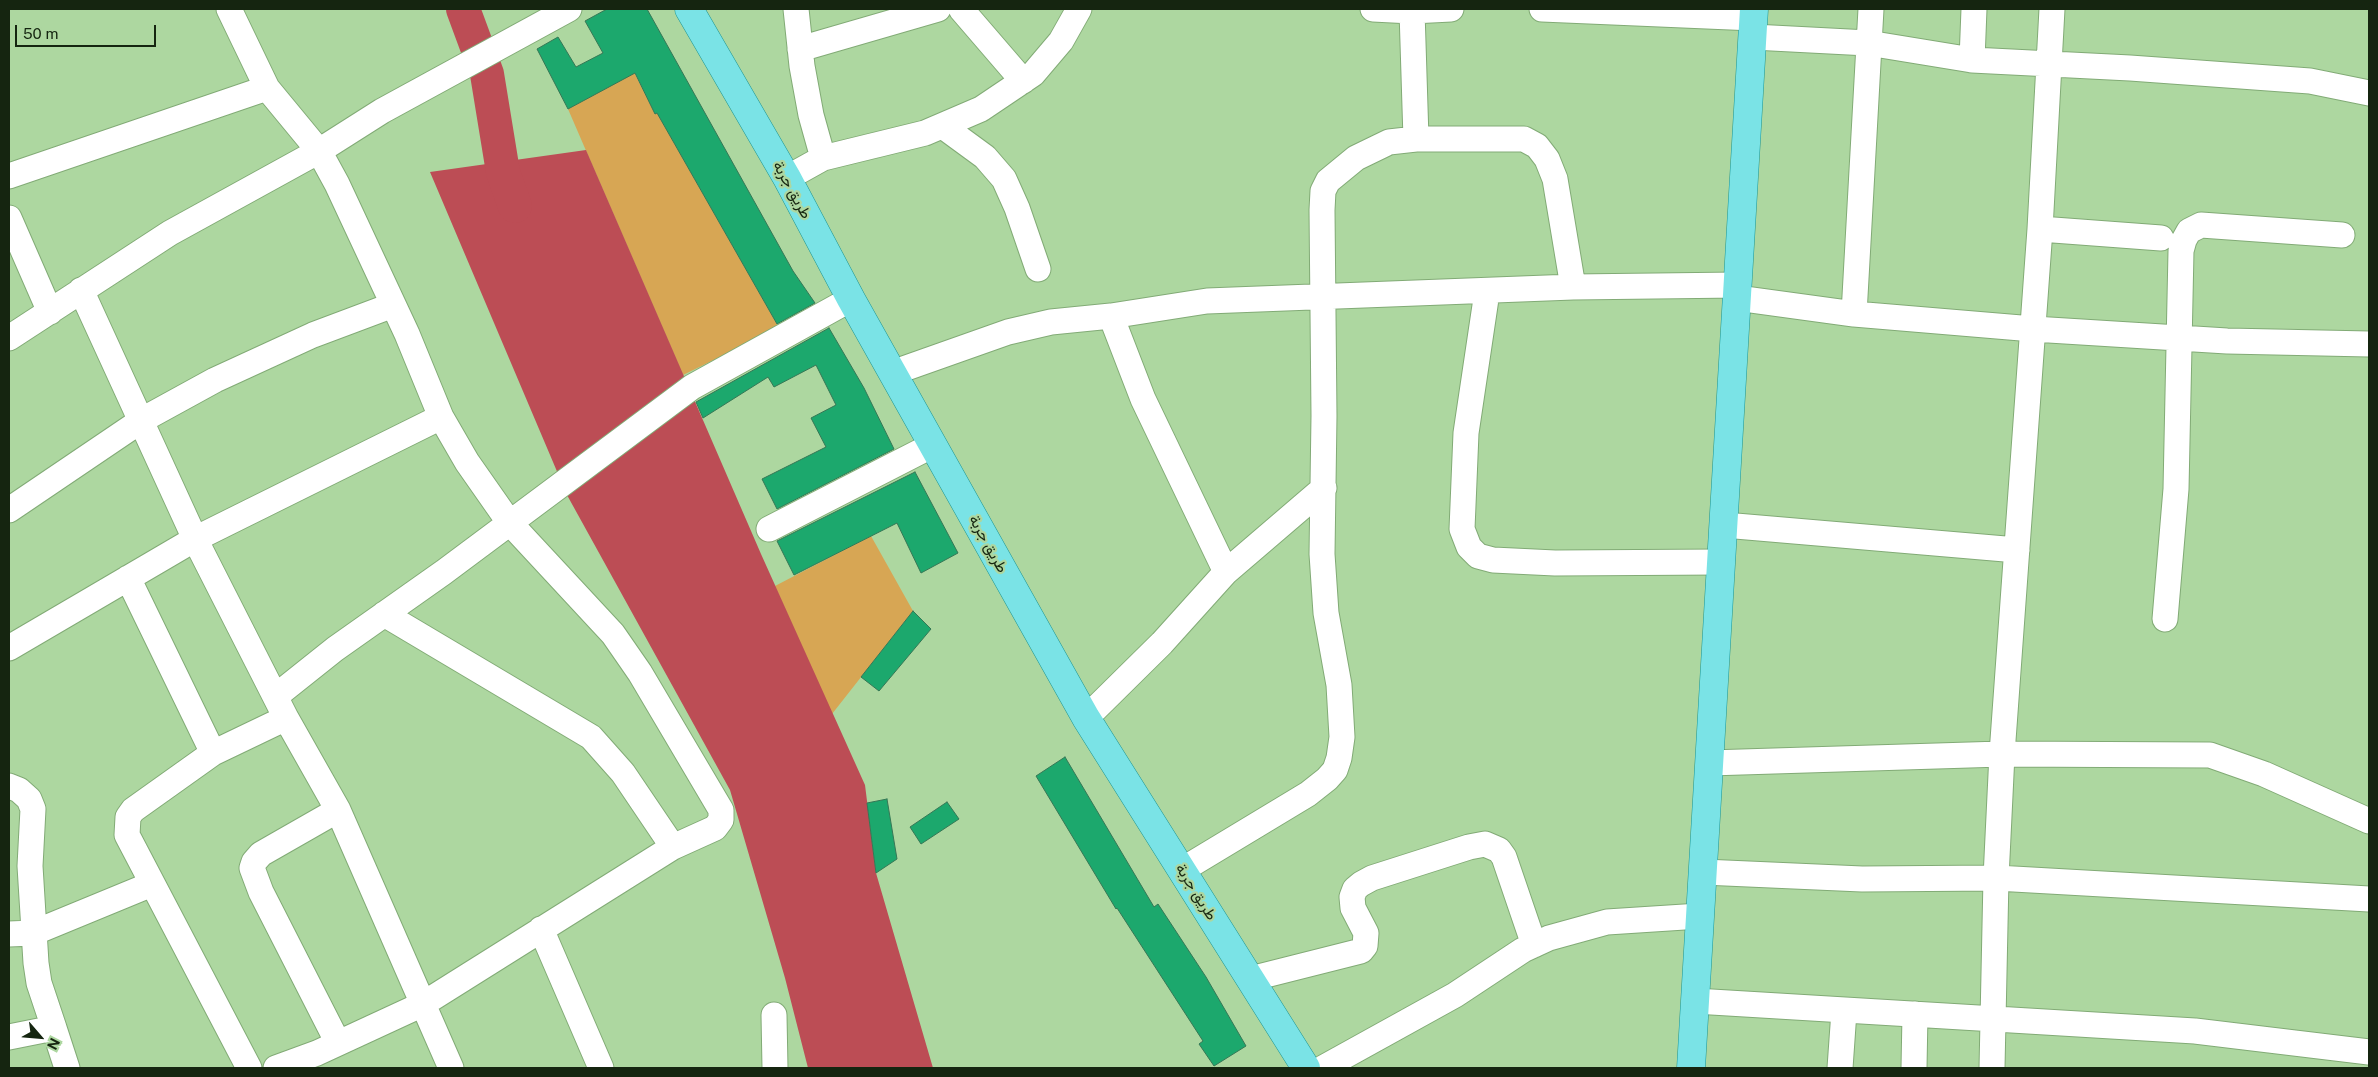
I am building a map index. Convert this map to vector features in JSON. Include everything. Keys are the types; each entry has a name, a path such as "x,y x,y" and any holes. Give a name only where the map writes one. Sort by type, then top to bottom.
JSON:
{"main road":[{"name":"طريق جربة","path":"689,9 787,178 850,299 1086,718 1306,1068"},
{"path":"1691,1068 1754,21"}],"street":[{"path":"229,9 267,88 319,151 337,184 407,334 441,417 467,462 509,522 613,634 640,673 721,810 721,820 715,828 674,847 423,1004 326,1055 276,1068"},
{"path":"9,338 170,233 319,151 390,107 569,9"},
{"path":"796,9 800,49 811,115 823,158"},
{"path":"800,49 938,9"},
{"path":"961,9 1023,81"},
{"path":"787,178 823,158 891,143 944,127 981,109 1034,74 1061,41 1079,9"},
{"path":"1416,139 1392,10 1451,9"},
{"path":"1542,9 1754,21 1972,60 2310,81 2369,93"},
{"path":"1854,314 1871,9"},
{"path":"1972,60 1974,9"},
{"path":"1992,1068 1996,878 2002,754 2040,229 2052,9"},
{"path":"9,176 267,88"},
{"path":"944,127 985,157 1004,179 1017,208 1038,269"},
{"path":"1182,870 1308,794 1331,774 1339,758 1342,737 1339,685 1326,613 1323,564 1322,210 1323,191 1328,181 1340,170 1373,148 1389,142 1416,139 1524,139 1537,146 1547,159 1555,179 1573,287"},
{"path":"9,218 50,312"},
{"path":"2165,619 2176,489 2181,251 2184,240 2194,228 2201,225 2342,235"},
{"path":"2040,229 2161,238"},
{"path":"892,373 1008,332 1051,322 1111,316 1207,301 1487,292 1573,287 1737,291 1854,314 2033,329 2179,336 2227,341 2369,344"},
{"path":"81,290 195,539 281,707 338,810 451,1068"},
{"path":"1487,292 1473,382 1465,451 1462,529 1469,547 1478,556 1493,560 1555,563 1721,562"},
{"path":"249,1068 127,835 128,817 139,805 281,707 384,614 444,572 692,387 850,299"},
{"path":"9,510 142,420 215,380 279,350 392,305"},
{"path":"1111,316 1144,399 1226,572"},
{"path":"9,648 195,539 441,417"},
{"path":"769,529 933,445"},
{"path":"1086,718 1162,643 1226,572 1324,488"},
{"path":"1724,524 2017,550"},
{"path":"128,578 213,753"},
{"path":"384,614 591,737 623,772 674,847"},
{"path":"1709,763 2002,754 2210,755 2264,774 2369,821"},
{"path":"9,786 19,790 29,799 33,810 30,866 21,934 67,1068"},
{"path":"326,1055 252,868 254,862 261,854 338,810"},
{"path":"1250,979 1361,951 1365,946 1366,932 1353,908 1352,896 1354,890 1372,878 1469,847 1485,844 1499,850 1504,857 1534,945"},
{"path":"1702,872 1862,879 1996,878 2369,899"},
{"path":"21,934 152,884"},
{"path":"1323,1068 1455,995 1534,945 1573,930 1607,922 1700,916"},
{"path":"541,930 601,1068"},
{"path":"1695,1000 1844,1011 2196,1031 2369,1052"},
{"path":"1840,1068 1844,1011"},
{"path":"1914,1068 1915,1014"},
{"path":"774,1015 775,1068"},
{"path":"9,1037 54,1028"}],"shaded area":[{"path":"634,72 655,114 657,113 779,328 683,375 568,109"},
{"path":"586,150 761,554 865,785 876,873 933,1068 808,1068 785,978 730,790 567,495 430,172"},
{"path":"871,536 913,611 832,714 775,586"}],"building":[{"path":"607,9 647,9 793,271 815,303 777,324 657,113 655,114 635,73 568,109 537,49 558,37 576,67 603,53 585,21"},
{"path":"829,328 864,388 894,449 777,509 762,479 826,447 811,418 836,405 816,365 774,387 768,377 703,418 696,402"},
{"path":"915,472 958,553 921,573 897,523 794,575 777,541"},
{"path":"913,611 931,629 879,691 861,677"},
{"path":"1065,757 1154,907 1158,904 1206,977 1246,1046 1214,1066 1199,1044 1203,1041 1116,909 1036,776"},
{"path":"887,799 897,859 876,873 867,803"},
{"path":"947,802 959,819 921,844 910,827"}],"waterway":[{"path":"463,9 487,74 503,172 515,206"}]}
